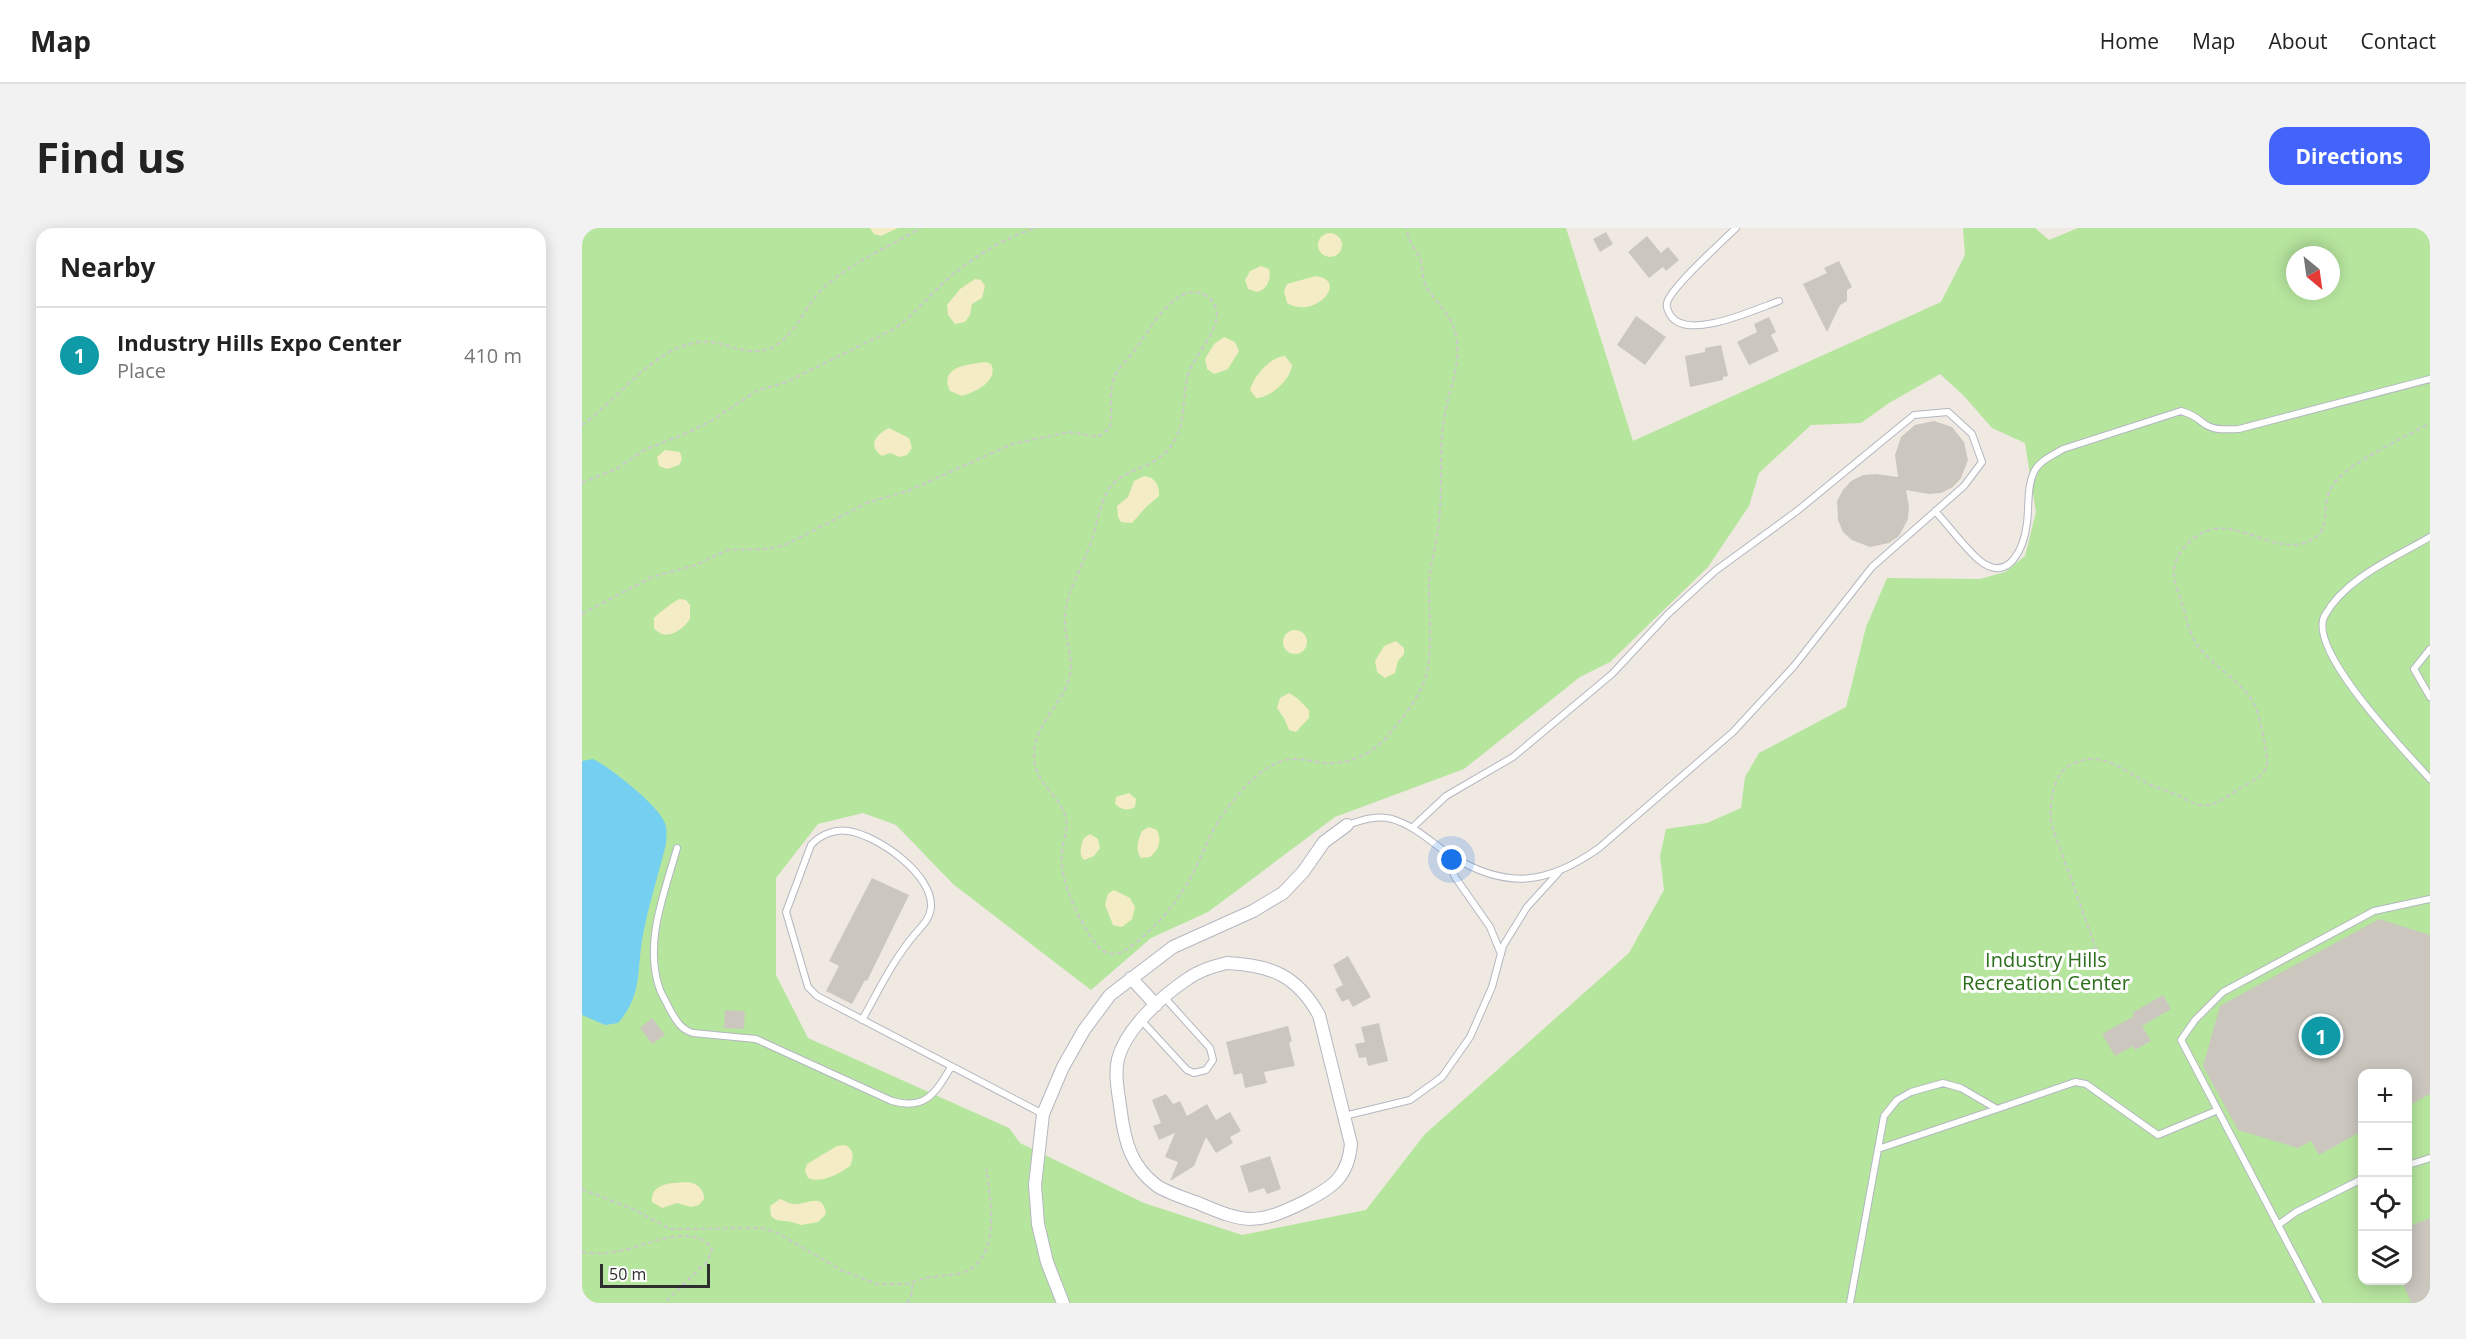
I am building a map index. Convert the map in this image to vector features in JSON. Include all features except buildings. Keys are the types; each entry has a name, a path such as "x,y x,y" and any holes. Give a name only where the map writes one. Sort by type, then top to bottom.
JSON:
{"street":[{"path":"1063,1303 1047,1262 1038,1224 1035,1185 1043,1114 1063,1067 1084,1030 1110,995 1173,947 1253,911 1283,893 1303,872 1324,842 1347,825"},
{"path":"1227,963 1265,966 1305,994 1319,1015 1344,1116 1351,1144 1349,1159 1336,1183 1324,1192 1278,1215 1263,1219 1231,1217 1157,1186 1132,1157 1125,1140 1117,1080 1117,1062 1131,1030 1189,978 1206,969 1227,963"},
{"path":"1131,978 1160,1002"}],"lane":[{"path":"1736,228 1675,290 1667,303 1669,313 1675,321 1684,326 1701,327 1779,302"},
{"path":"1935,512 1980,561 1994,568 2007,565 2016,560 2023,543 2035,470 2047,458 2063,449 2181,411 2196,415 2209,426 2222,430 2239,429 2430,380"},
{"path":"1347,825 1370,818 1390,819 1413,827 1441,848 1476,868 1496,876 1540,878 1575,864 1599,848 1733,732 1794,666 1872,567 1964,486 1982,462 1972,434 1948,412 1914,415 1797,511 1715,571 1668,614 1612,674 1522,749 1446,796 1413,827"},
{"path":"2430,537 2350,586 2323,618 2321,631 2325,646 2367,708 2430,779"},
{"path":"2430,649 2414,669 2430,697"},
{"path":"862,1020 900,951 928,919 931,900 922,880 895,854 857,833 834,832 816,839 811,845 786,912 808,987 817,996 862,1020 951,1067 1043,1114"},
{"path":"677,848 657,920 654,960 659,987 678,1024 684,1030 693,1034 756,1039 892,1101 906,1105 927,1100 936,1092 951,1067"},
{"path":"1441,848 1455,877 1490,927 1501,955"},
{"path":"1344,1116 1410,1100 1442,1077 1470,1037 1492,987 1503,946 1527,907 1559,872"},
{"path":"2319,1303 2181,1040 2195,1020 2223,992 2374,911 2430,899"},
{"path":"1141,1020 1187,1070 1194,1073 1206,1070 1213,1060 1210,1048 1160,1002"},
{"path":"1878,1149 2075,1082 2086,1084 2158,1135 2218,1110"},
{"path":"1850,1303 1884,1116 1897,1101 1911,1092 1943,1083 1961,1088 1997,1109"},
{"path":"2412,1164 2430,1158"},
{"path":"2278,1226 2296,1212 2358,1181"}],"path":[{"path":"582,424 656,362 675,349 713,341 744,351 770,348 787,337 814,298 837,277 852,266 921,228"},
{"path":"582,483 616,469 646,449 711,421 758,390 783,382 892,330 904,322 944,282 965,266 1013,236 1037,228"},
{"path":"582,614 652,577 696,565 727,550 767,549 785,545 869,502 908,491 1012,444 1069,432 1098,437 1110,428 1113,408 1111,393 1117,372 1165,308 1176,298 1191,293 1200,293 1207,297 1215,304 1218,316 1187,379 1184,416 1179,434 1171,447 1150,465 1117,480 1108,490 1090,546 1066,604 1064,622 1071,659 1070,674 1035,744 1036,774 1065,814 1068,829 1061,859 1064,880 1084,925 1103,953 1110,955 1130,948 1156,926 1180,897 1217,822 1239,794 1261,773 1277,762 1294,758 1334,765 1346,763 1367,753 1389,735 1417,695 1426,675 1430,567 1438,527 1440,450 1458,355 1453,325 1424,284 1421,263 1407,240 1407,228"},
{"path":"2104,971 2050,823 2050,804 2056,782 2064,769 2076,761 2093,757 2111,761 2149,784 2201,806 2215,804 2258,778 2265,772 2268,762 2262,742 2261,723 2255,706 2247,693 2202,651 2192,638 2174,574 2175,563 2182,551 2189,541 2213,528 2227,528 2283,544 2296,545 2311,541 2322,533 2326,521 2324,505 2328,492 2337,479 2353,467 2430,423"},
{"path":"582,1189 633,1209 670,1229 761,1228 776,1232 841,1270 877,1284 892,1285 969,1272 977,1265 984,1256 991,1232 986,1168"},
{"path":"582,1252 605,1254 637,1247 656,1239 700,1237 707,1241 712,1249 708,1261 664,1303"},
{"path":"907,1303 911,1297 914,1282"}],"green space":[{"name":"Industry Hills Recreation Center","path":"582,228 1566,228 1633,441 1941,302 1965,255 1963,228 2035,228 2049,240 2078,228 2430,228 2430,1303 582,1303","holes":["1940,374 1964,396 1992,428 2025,443 2036,512 2025,556 2005,572 1980,579 1887,578 1866,627 1846,707 1759,753 1745,777 1741,808 1707,823 1666,829 1660,856 1664,890 1629,953 1425,1134 1366,1210 1242,1235 1144,1203 1020,1143 1009,1128 808,1038 776,975 776,878 818,824 863,813 896,825 953,884 1091,990 1151,938 1208,912 1335,817 1464,769 1580,677 1610,662 1708,567 1749,506 1759,473 1811,425 1861,423 1889,403"]}],"sand":[{"path":"870,228 898,228 881,236 874,234"},
{"path":"1330,233 1338,237 1342,245 1338,253 1330,257 1322,253 1318,245 1322,237"},
{"path":"1261,266 1269,269 1268,283 1261,291 1248,289 1245,280 1250,271"},
{"path":"1316,276 1326,279 1330,285 1324,298 1308,307 1297,307 1287,303 1284,291 1287,284"},
{"path":"975,279 981,280 985,286 982,298 972,304 970,315 965,322 955,324 948,315 947,305 960,289"},
{"path":"1224,337 1235,342 1239,351 1228,369 1214,374 1207,369 1205,359 1214,344"},
{"path":"1285,356 1292,365 1284,382 1268,395 1256,398 1250,390 1259,373 1274,360"},
{"path":"986,362 991,364 993,370 989,381 973,392 962,396 950,391 947,383 952,371 964,365"},
{"path":"889,428 909,438 912,448 907,455 900,457 890,453 882,456 877,452 875,440"},
{"path":"665,450 680,452 682,459 679,465 667,469 659,466 657,457"},
{"path":"1144,476 1156,483 1159,496 1132,523 1121,522 1117,506 1128,497 1134,481"},
{"path":"680,599 686,600 690,605 690,619 678,631 668,634 658,632 654,628 654,618"},
{"path":"1295,630 1304,633 1307,642 1304,651 1295,654 1286,651 1283,642 1286,633"},
{"path":"1396,641 1404,648 1404,654 1398,661 1395,673 1385,678 1377,672 1375,661 1384,646"},
{"path":"1289,693 1309,710 1309,718 1296,732 1289,730 1277,708 1280,698"},
{"path":"1129,793 1136,799 1135,807 1125,809 1115,804 1116,797"},
{"path":"1149,827 1157,830 1159,845 1150,857 1141,858 1138,852 1138,841 1142,831"},
{"path":"1090,834 1098,839 1100,848 1094,856 1084,860 1081,855 1081,846 1084,838"},
{"path":"1114,890 1130,898 1135,907 1132,919 1122,927 1113,925 1105,905 1108,894"},
{"path":"845,1145 852,1154 850,1166 824,1179 808,1178 805,1171 807,1164 837,1146"},
{"path":"688,1182 703,1192 704,1199 699,1205 691,1207 677,1203 662,1208 652,1202 652,1195 659,1187 670,1183"},
{"path":"780,1199 794,1204 818,1201 822,1203 826,1214 818,1222 801,1225 776,1220 771,1216 770,1206"}],"water":[{"path":"593,759 621,778 652,805 664,821 666,830 666,844 642,940 635,993 626,1013 618,1023 605,1025 582,1015 582,761"}],"place":[{"name":"Industry Hills Expo Center","path":"2321,1036"}]}
